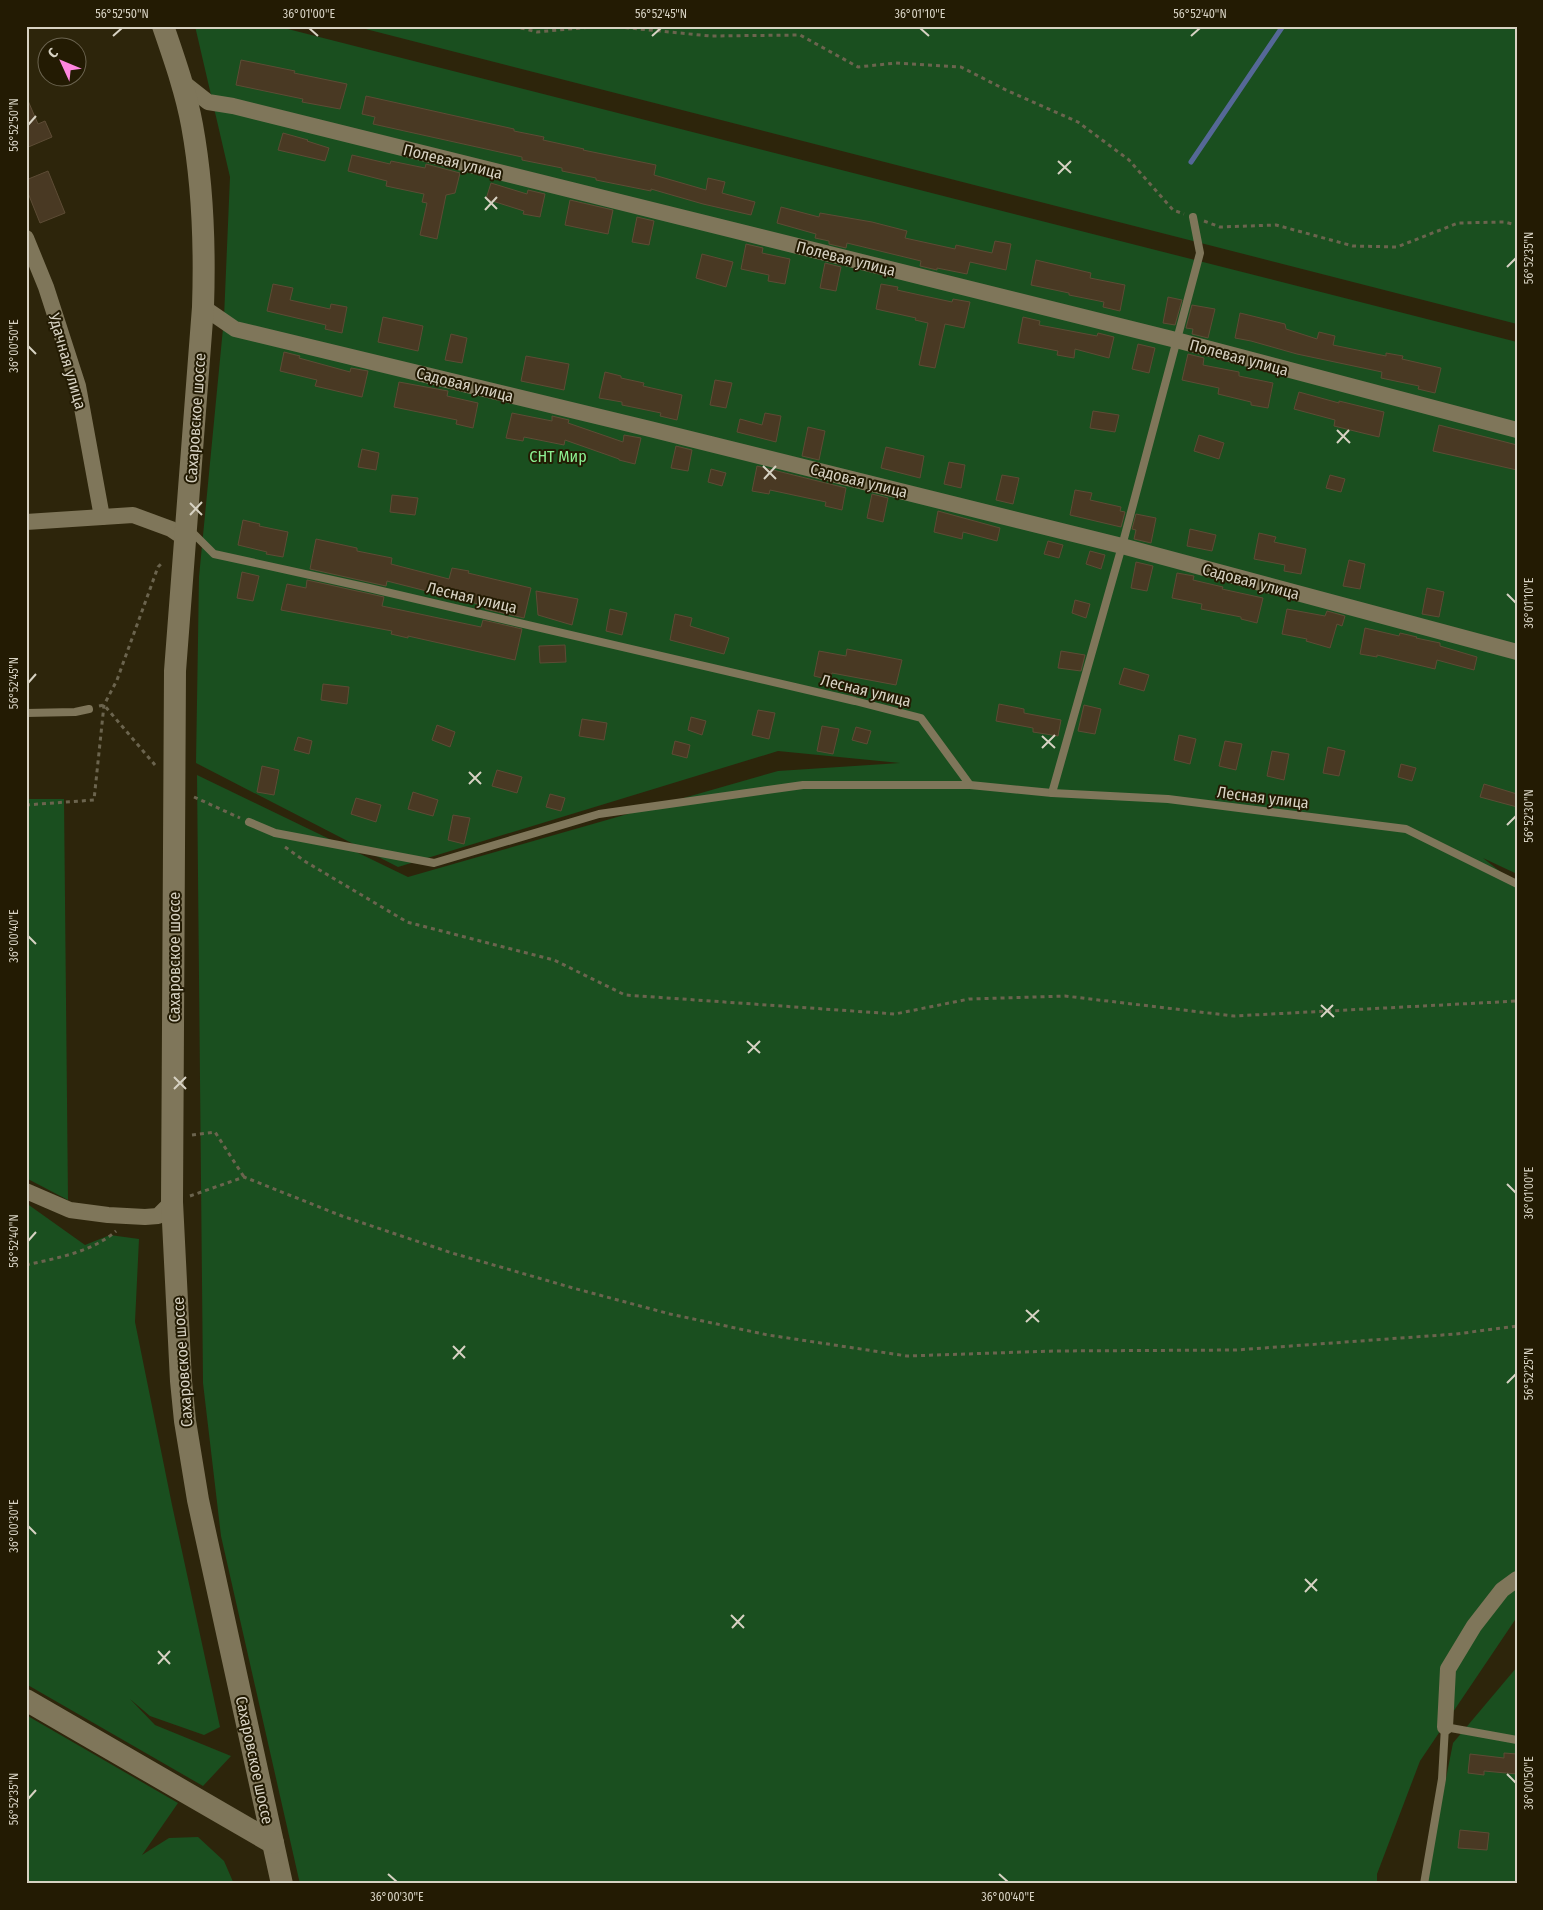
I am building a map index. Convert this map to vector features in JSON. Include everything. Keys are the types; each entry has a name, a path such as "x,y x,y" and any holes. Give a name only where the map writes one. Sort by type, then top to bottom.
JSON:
{"main road":[{"name":"Сахаровское шоссе","path":"163,26 192,124 200,185 204,246 203,307 175,671 172,1202 181,1381 185,1422 198,1500 282,1884"},
{"path":"26,1700 273,1843"}],"street":[{"name":"Полевая улица","path":"180,80 208,102 233,106 1176,340 1517,430"},
{"name":"Удачная улица","path":"26,238 46,286 78,386 102,517"},
{"name":"Садовая улица","path":"203,307 235,329 640,426 1122,546 1517,652"},
{"path":"26,522 133,515 186,537"},
{"path":"26,1191 70,1210 134,1216 158,1216 172,1202"},
{"path":"1445,1727 1448,1669 1474,1626 1496,1597 1517,1579"}],"lane":[{"path":"1052,793 1122,546 1200,253 1193,217"},
{"name":"Лесная улица","path":"186,537 214,554 806,689 921,718 970,785 1052,793 1168,799 1406,829 1517,884"},
{"path":"26,713 75,712 89,709"},
{"path":"248,822 275,833 434,863 599,814 803,785 970,785"},
{"path":"1424,1884 1442,1779 1445,1727 1517,1740"}],"path":[{"path":"513,26 536,32 602,26"},
{"path":"608,26 710,36 800,35 858,67 896,63 961,67 1006,90 1078,122 1128,160 1173,210 1220,227 1276,225 1353,246 1397,247 1458,222 1504,222 1517,225"},
{"path":"26,804 94,800 104,705 117,680 158,567 186,537"},
{"path":"89,709 104,705"},
{"path":"104,705 156,765"},
{"path":"175,788 248,822"},
{"path":"281,845 407,922 554,960 625,995 895,1014 969,999 1065,996 1234,1016 1517,1001"},
{"path":"172,1138 215,1132 244,1177 342,1216 452,1253 670,1314 768,1335 907,1356 1053,1351 1236,1350 1456,1334 1517,1326"},
{"path":"172,1202 244,1177"},
{"path":"26,1266 71,1254 107,1239 134,1216"}],"green space":[{"name":"СНТ Мир","path":"195,26 276,26 1517,342 1517,874 1483,858 1517,885 1517,1617 1420,1761 1377,1874 1377,1884 300,1884 221,1536 203,1383 197,775 408,877 778,771 900,763 778,751 398,867 196,763 199,577 224,318 230,177"},
{"path":"354,26 1517,26 1517,324"},
{"path":"26,799 64,799 68,1200 26,1178"},
{"path":"26,1203 85,1245 110,1235 139,1239 135,1322 220,1727 204,1735 150,1716 130,1699 155,1725 231,1756 203,1786 26,1684"},
{"path":"1517,1667 1517,1884 1425,1884 1453,1743"},
{"path":"26,1715 178,1803 142,1855 169,1838 198,1837 224,1861 234,1884 26,1884"}],"building":[{"path":"241,60 347,84 340,109 302,102 303,99 236,85"},
{"path":"26,96 38,124 45,121 52,137 26,148"},
{"path":"366,96 514,129 514,131 544,137 543,140 583,150 656,165 654,175 706,190 708,178 725,182 722,193 755,202 751,215 651,189 651,191 596,180 596,178 562,171 562,168 522,160 522,157 373,124 375,117 362,114"},
{"path":"283,133 329,148 325,161 278,150"},
{"path":"352,155 390,164 391,161 425,168 426,164 460,173 455,193 446,195 437,239 420,235 427,203 422,202 424,194 386,186 387,181 348,171"},
{"path":"48,171 65,213 40,223 26,188 26,180"},
{"path":"491,183 527,194 528,190 545,194 540,217 523,214 524,211 486,199"},
{"path":"570,200 613,210 608,234 565,225"},
{"path":"781,207 819,217 820,213 872,222 907,231 905,238 955,249 956,245 992,253 995,241 1011,244 1006,270 970,262 967,274 937,268 937,270 920,266 921,261 847,243 846,248 829,244 829,241 815,238 816,234 777,223"},
{"path":"637,217 654,221 649,245 632,242"},
{"path":"746,244 763,248 762,253 790,259 785,284 768,281 769,275 741,269"},
{"path":"702,254 733,262 726,287 696,278"},
{"path":"1036,260 1091,273 1090,278 1125,285 1120,311 1103,307 1104,302 1031,285"},
{"path":"825,263 841,267 836,291 820,288"},
{"path":"273,284 293,288 290,300 330,309 331,304 347,307 342,333 325,329 326,325 267,311"},
{"path":"881,284 898,287 897,290 952,302 953,299 970,302 964,328 945,324 935,368 919,365 928,323 915,320 916,318 876,309"},
{"path":"1168,297 1182,300 1175,325 1163,323"},
{"path":"1192,305 1215,309 1208,338 1192,334 1193,329 1186,328"},
{"path":"1240,313 1285,324 1286,329 1317,339 1319,332 1335,336 1333,345 1386,356 1386,353 1403,356 1402,359 1441,368 1435,393 1418,389 1419,386 1381,378 1382,372 1297,354 1235,338"},
{"path":"383,317 423,326 418,351 378,342"},
{"path":"1023,317 1040,321 1039,325 1097,336 1098,333 1114,337 1109,358 1075,349 1074,358 1057,355 1058,351 1018,343"},
{"path":"451,334 467,338 462,363 445,360"},
{"path":"1138,344 1155,348 1149,373 1132,369"},
{"path":"284,352 350,372 351,368 368,371 362,397 315,386 317,380 280,371"},
{"path":"1188,354 1204,358 1203,365 1239,372 1239,376 1273,383 1268,408 1251,405 1251,402 1218,394 1219,388 1182,380"},
{"path":"526,356 569,364 564,390 521,381"},
{"path":"605,372 644,383 643,386 682,395 677,420 660,416 661,413 622,405 622,402 599,398"},
{"path":"715,380 732,383 726,408 710,405"},
{"path":"399,382 448,391 447,396 478,403 473,428 456,424 457,420 394,407"},
{"path":"1299,392 1339,403 1339,401 1384,412 1379,437 1334,426 1335,420 1294,409"},
{"path":"1093,411 1119,415 1115,432 1090,428"},
{"path":"512,413 552,421 552,416 569,420 568,423 623,442 624,435 641,438 635,464 565,440 564,445 524,437 523,441 506,438"},
{"path":"765,413 781,416 776,442 737,432 740,419 762,425"},
{"path":"1439,425 1517,445 1517,470 1433,451"},
{"path":"808,427 825,431 819,460 802,456"},
{"path":"1199,435 1224,443 1219,459 1194,451"},
{"path":"676,446 692,450 688,471 671,468"},
{"path":"886,447 924,456 920,478 881,468"},
{"path":"362,449 379,453 376,470 358,467"},
{"path":"949,462 965,465 961,488 944,484"},
{"path":"757,466 846,488 842,510 825,506 826,502 770,490 769,494 752,491"},
{"path":"711,469 726,473 722,486 708,482"},
{"path":"1002,475 1019,478 1013,504 996,500"},
{"path":"1330,475 1345,479 1341,492 1326,488"},
{"path":"1075,490 1092,493 1090,500 1121,507 1120,511 1125,512 1121,527 1070,515"},
{"path":"872,494 888,498 883,522 867,518"},
{"path":"392,495 418,498 415,515 390,512"},
{"path":"938,511 1000,528 997,541 963,532 962,539 934,532"},
{"path":"1136,514 1156,518 1151,543 1134,539 1136,530 1132,529"},
{"path":"243,520 260,524 259,526 288,532 283,557 238,545"},
{"path":"1190,529 1216,535 1212,551 1187,546"},
{"path":"1259,533 1276,537 1274,542 1306,549 1301,574 1284,571 1285,565 1254,559"},
{"path":"316,539 357,548 357,551 392,558 391,564 449,579 452,568 531,588 524,618 485,609 486,606 387,581 386,586 310,569"},
{"path":"1048,541 1063,545 1059,558 1044,554"},
{"path":"1090,551 1105,555 1101,569 1086,564"},
{"path":"1349,560 1365,564 1360,589 1343,586"},
{"path":"1136,562 1153,566 1147,591 1131,588"},
{"path":"242,572 259,576 253,601 237,598"},
{"path":"1177,573 1194,576 1193,580 1223,587 1222,589 1263,598 1257,623 1241,619 1241,617 1201,609 1202,604 1172,598"},
{"path":"307,580 384,597 382,606 481,627 483,620 522,629 515,660 408,636 408,638 391,634 392,631 281,610 287,584 306,588"},
{"path":"1427,588 1444,592 1439,617 1422,614"},
{"path":"536,591 578,599 572,625 538,615"},
{"path":"1075,600 1090,604 1086,618 1072,613"},
{"path":"610,609 627,613 622,635 606,631"},
{"path":"1287,609 1325,616 1327,611 1345,616 1342,626 1337,624 1330,648 1306,641 1307,639 1282,634"},
{"path":"675,614 692,618 690,626 729,638 724,654 670,640"},
{"path":"1365,628 1399,636 1400,633 1417,637 1440,643 1440,646 1477,657 1474,670 1437,660 1435,669 1377,655 1377,657 1360,654"},
{"path":"565,645 566,662 540,663 539,646"},
{"path":"847,649 902,660 896,685 832,673 830,680 814,676 819,651 846,656"},
{"path":"1061,651 1085,655 1081,671 1058,668"},
{"path":"1124,668 1149,675 1144,691 1119,684"},
{"path":"323,684 349,687 347,704 321,700"},
{"path":"999,704 1024,709 1024,713 1061,720 1058,736 1033,732 1033,728 996,721"},
{"path":"1084,705 1101,709 1095,734 1078,731"},
{"path":"758,710 775,713 769,739 752,735"},
{"path":"691,717 706,721 702,735 688,730"},
{"path":"582,719 607,723 604,740 579,736"},
{"path":"437,725 455,732 450,747 432,740"},
{"path":"822,726 839,729 833,754 817,751"},
{"path":"856,727 871,731 867,744 852,740"},
{"path":"1179,735 1196,739 1190,764 1174,760"},
{"path":"298,737 312,741 309,754 294,750"},
{"path":"675,741 690,745 687,758 672,754"},
{"path":"1225,741 1242,744 1236,770 1219,766"},
{"path":"1328,747 1345,751 1339,776 1323,773"},
{"path":"1272,751 1289,754 1284,780 1267,776"},
{"path":"1401,764 1416,768 1412,781 1398,777"},
{"path":"262,766 279,770 274,795 257,792"},
{"path":"497,770 522,777 517,793 492,786"},
{"path":"1484,784 1517,794 1517,807 1480,797"},
{"path":"413,792 438,800 433,816 408,809"},
{"path":"550,794 565,798 561,811 546,807"},
{"path":"356,798 381,805 376,822 351,814"},
{"path":"453,815 470,818 464,844 448,840"},
{"path":"1504,1753 1517,1754 1517,1774 1484,1771 1484,1775 1468,1773 1470,1754 1504,1758"},
{"path":"1460,1830 1489,1833 1487,1850 1458,1848"}],"waterway":[{"path":"1191,162 1283,26"}]}
